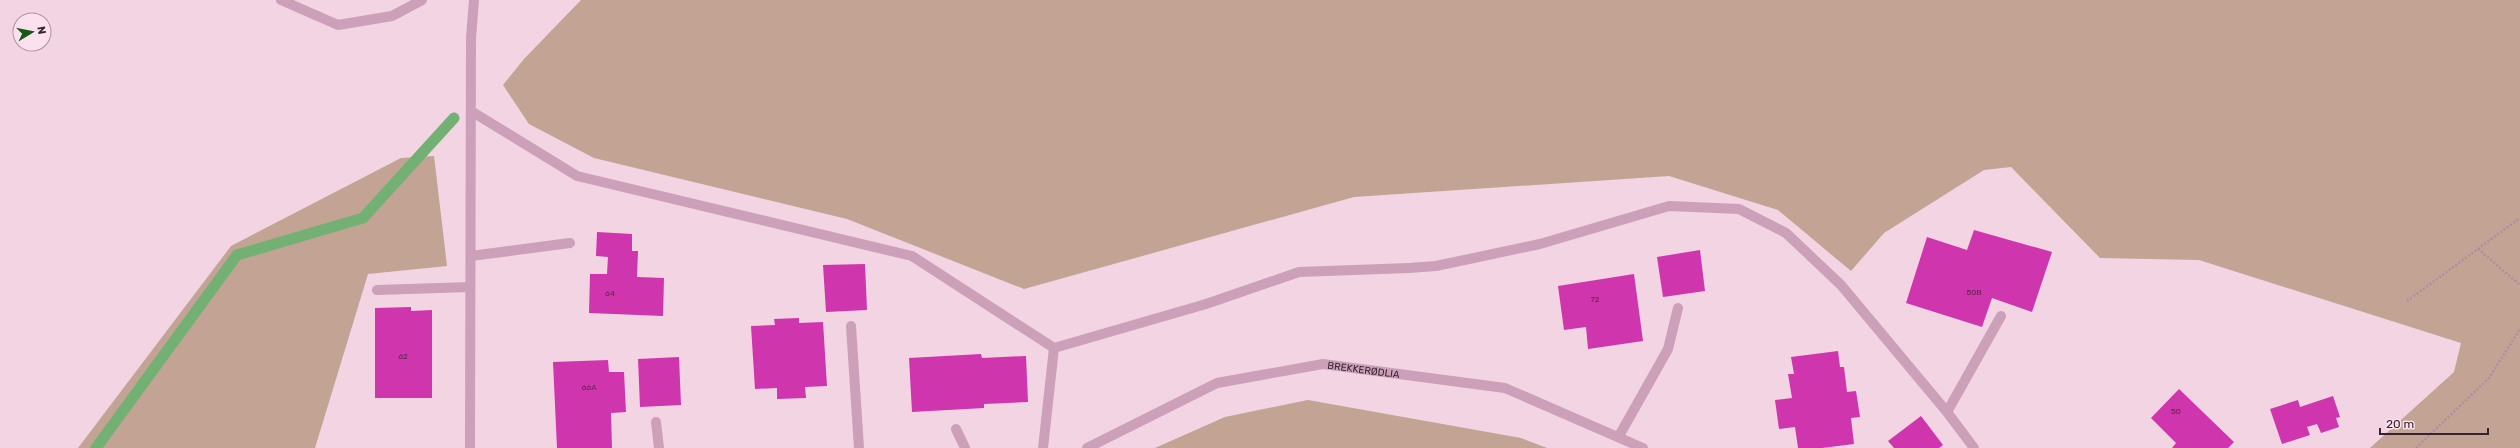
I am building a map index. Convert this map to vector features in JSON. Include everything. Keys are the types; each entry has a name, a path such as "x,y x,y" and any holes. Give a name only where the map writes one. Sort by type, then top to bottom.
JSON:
{"street":[{"path":"281,0 338,24 392,16 422,0"},
{"path":"470,448 471,38 474,0"},
{"path":"471,111 577,176 912,256 1054,348 1206,304 1299,272 1436,266 1540,244 1669,206 1739,209 1786,233 1841,285 1947,412 1974,448"},
{"path":"470,256 570,243"},
{"path":"376,290 470,287"},
{"path":"1619,436 1668,349 1678,308"},
{"path":"1947,412 2001,316"},
{"path":"851,326 858,448"},
{"path":"1043,448 1054,348"},
{"name":"BREKKERØDLIA","path":"1087,448 1217,383 1323,364 1505,388 1619,436 1643,448"},
{"path":"656,422 659,448"},
{"path":"956,429 965,448"}],"path":[{"path":"2407,301 2520,218"},
{"path":"2478,249 2520,285"},
{"path":"2416,448 2489,378 2520,329"}],"shaded area":[{"path":"581,0 2520,0 2520,448 2370,448 2454,372 2461,343 2199,260 2100,258 2011,167 1984,170 1884,233 1851,271 1778,210 1669,176 1354,197 1024,289 847,219 594,158 529,124 503,85 524,59"},
{"path":"434,156 447,266 368,274 315,448 78,448 231,246 401,158"},
{"path":"1308,400 1521,438 1547,448 1155,448 1225,417"}],"building":[{"path":"1974,230 2052,252 2032,312 1992,298 1982,327 1906,303 1927,237 1967,250"},
{"path":"597,232 632,234 632,251 638,251 637,277 664,278 663,316 589,313 590,274 607,274 608,257 596,256"},
{"path":"1700,250 1705,291 1663,297 1657,257"},
{"path":"865,264 867,310 826,312 823,265"},
{"path":"1634,274 1643,341 1588,349 1586,327 1564,330 1558,286"},
{"path":"411,307 411,311 432,310 432,398 375,398 375,308"},
{"path":"799,318 799,323 823,322 827,386 805,387 806,398 777,399 777,388 755,389 751,326 775,325 774,319"},
{"path":"1838,351 1840,367 1844,367 1847,392 1856,391 1860,417 1851,418 1854,444 1822,448 1798,448 1795,427 1779,429 1775,400 1792,398 1788,374 1794,374 1791,357"},
{"path":"981,354 982,358 1026,356 1028,402 984,404 984,408 912,412 909,358"},
{"path":"679,357 681,405 640,407 638,359"},
{"path":"608,360 609,372 624,372 626,412 611,413 612,448 557,448 553,362"},
{"path":"2179,389 2234,442 2228,448 2172,448 2176,443 2151,418"},
{"path":"2333,396 2340,417 2336,418 2339,427 2321,433 2317,424 2307,427 2310,435 2282,444 2270,409 2298,400 2300,407"},
{"path":"1921,416 1943,445 1939,448 1894,448 1888,441"}],"waterway":[{"path":"96,448 237,255 363,218 454,118"}]}
